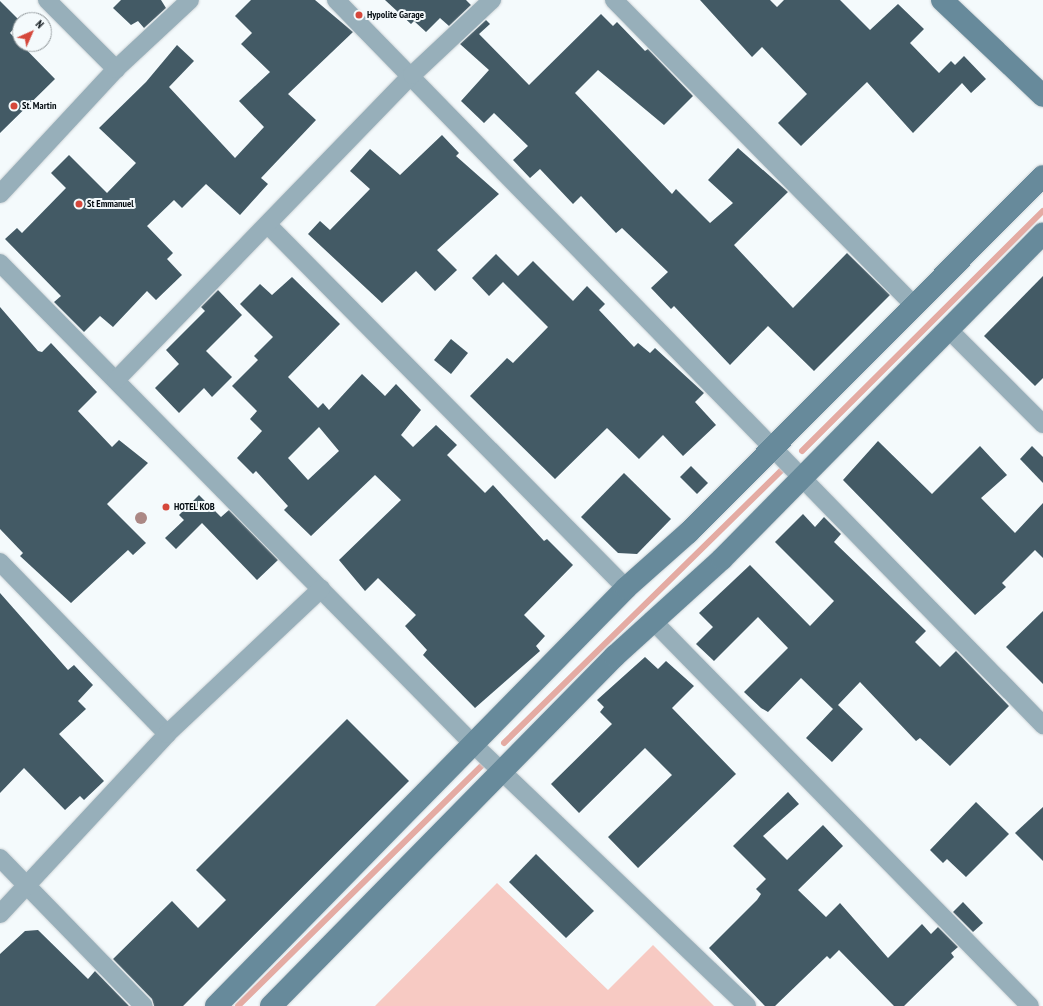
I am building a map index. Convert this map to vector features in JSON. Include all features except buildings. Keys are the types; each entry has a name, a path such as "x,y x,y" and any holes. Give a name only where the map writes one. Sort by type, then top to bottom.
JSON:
{"street":[{"path":"47,0 116,69"},
{"path":"0,194 116,69 190,0"},
{"path":"336,0 412,75 1043,724"},
{"path":"116,380 268,226 412,75 492,0"},
{"path":"614,0 914,305"},
{"path":"942,0 1043,96"},
{"path":"216,1006 626,588 688,533 1043,176"},
{"path":"268,226 626,588"},
{"path":"271,1006 504,772 652,620 722,559 1043,234"},
{"path":"0,263 322,589 472,744 504,772 747,1006"},
{"path":"949,330 1043,424"},
{"path":"0,562 167,734"},
{"path":"0,914 167,734 322,589"},
{"path":"652,620 1030,1006"},
{"path":"0,858 144,1006"}],"shaded area":[{"path":"497,883 608,990 653,945 714,1006 375,1006"}],"waterway":[{"path":"802,451 1043,211"},
{"path":"504,743 784,468"},
{"path":"238,1006 485,762"}],"place":[{"name":"Hypolite Garage","path":"359,15"},
{"name":"St. Martin","path":"14,106"},
{"name":"St Emmanuel","path":"79,204"},
{"name":"HOTEL KOB","path":"166,507"}]}
